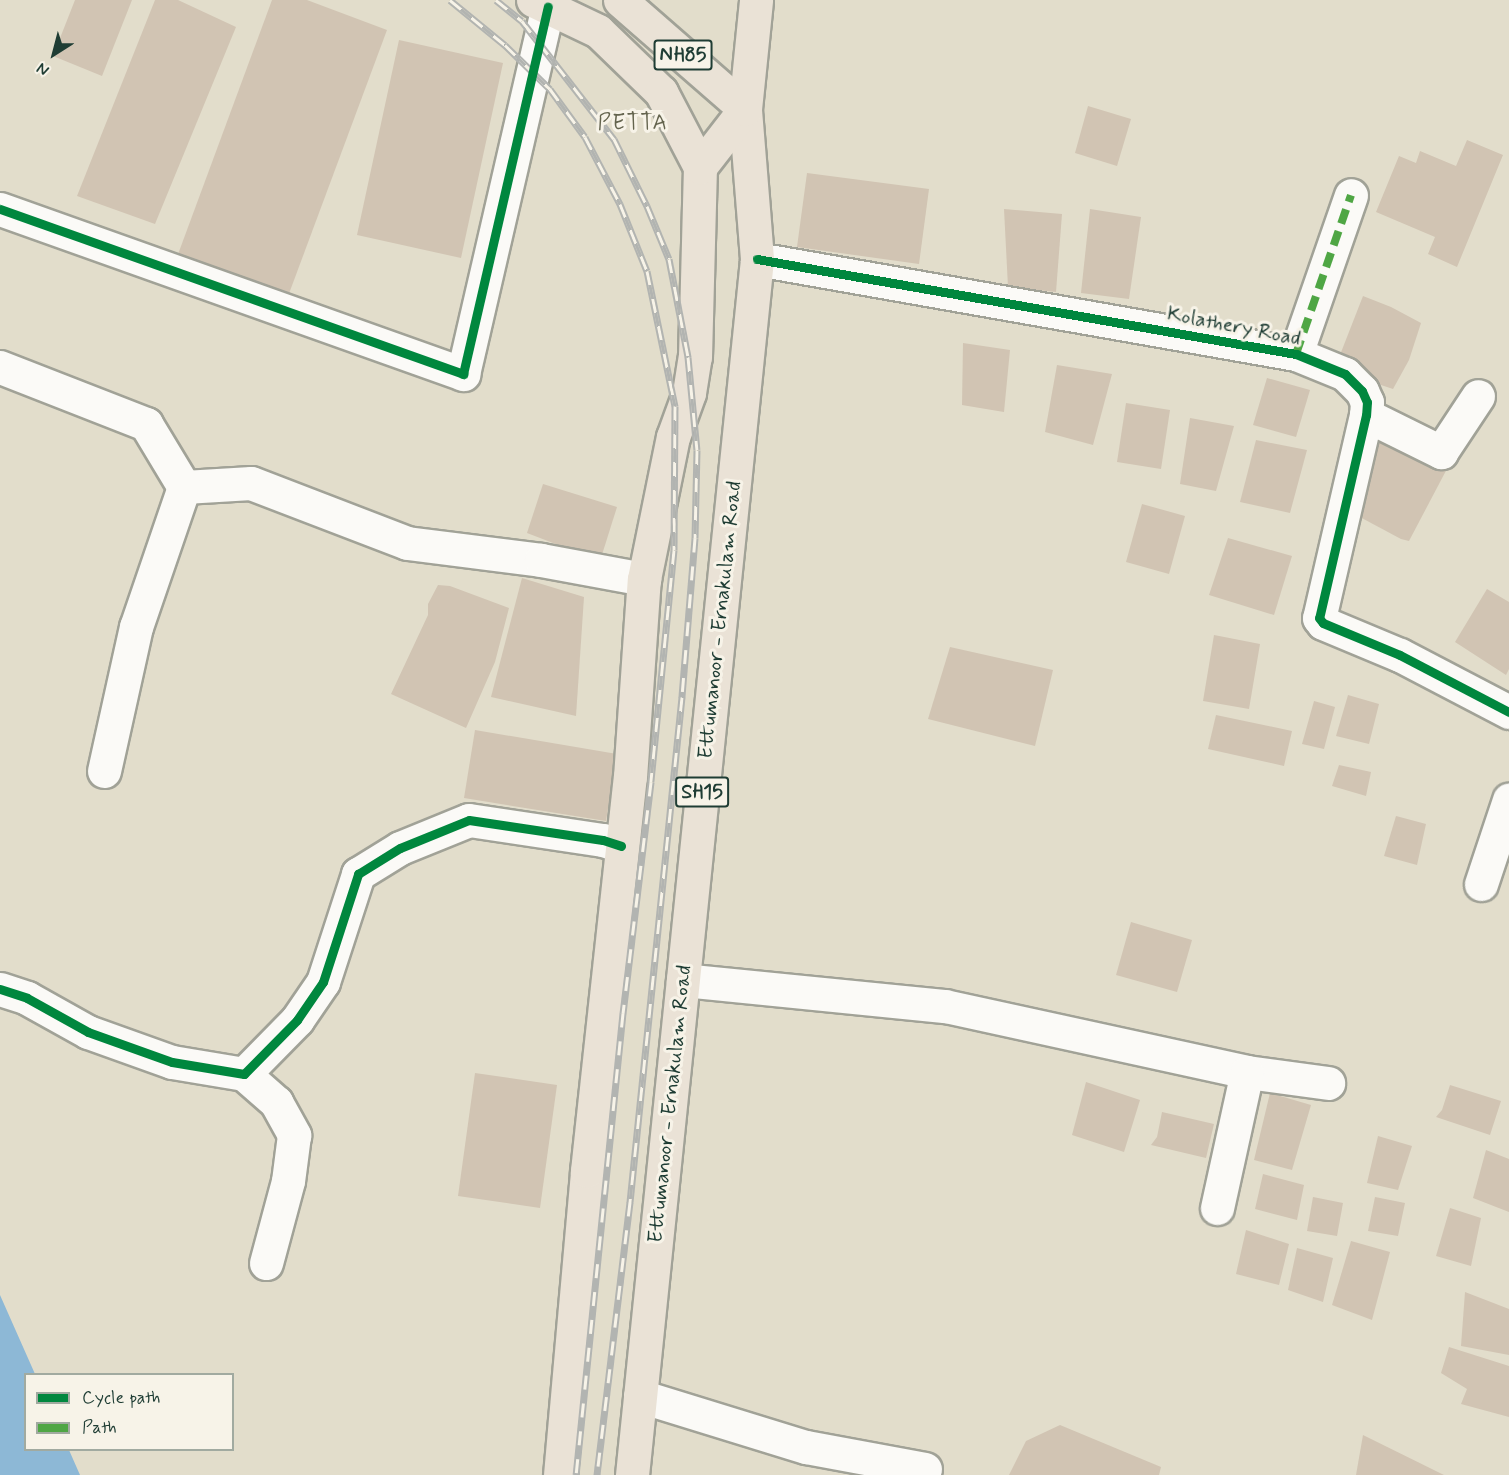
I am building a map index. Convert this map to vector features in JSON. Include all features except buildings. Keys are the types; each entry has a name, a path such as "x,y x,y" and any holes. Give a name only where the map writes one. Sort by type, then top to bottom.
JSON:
{"main road":[{"name":"NH85","path":"620,0 745,109"},
{"name":"Ettumanoor - Ernakulam Road","path":"632,1475 757,259 745,109 756,0"},
{"path":"540,4 587,11 598,31 661,92 699,167 695,357 688,393 673,437 644,579 630,777 587,1171 560,1475"},
{"path":"699,167 745,109"}],"street":[{"path":"0,208 463,374 540,4"},
{"path":"1296,354 1351,195"},
{"name":"Kolathery Road","path":"757,259 1296,354 1333,368 1355,381 1367,402 1365,416 1319,618 1323,623 1400,655 1509,712"},
{"path":"0,367 146,424 184,487"},
{"path":"1365,416 1441,452 1478,396"},
{"path":"184,487 251,483 407,543 541,560 644,579"},
{"path":"104,771 136,627 184,487"},
{"path":"1481,884 1509,800"},
{"path":"244,1074 297,1020 323,982 358,874 400,848 469,820 603,840 621,846"},
{"path":"683,980 945,1006 1247,1072 1328,1083"},
{"path":"0,989 27,998 88,1032 172,1062 244,1074 276,1102 294,1135 288,1181 266,1263"},
{"path":"1217,1208 1247,1072"},
{"path":"640,1396 806,1446 926,1469"}],"water":[{"path":"0,1295 35,1373 24,1373 24,1451 69,1451 80,1475 0,1475"}],"railway":[{"path":"450,0 505,45 550,89 585,137 620,204 647,271 675,406 674,550 651,782 623,1013 576,1475"},
{"path":"496,0 522,21 614,139 647,206 669,259 688,357 697,450 695,538 682,697 630,1202 597,1475"}],"marked path":[{"path":"1296,354 1351,195"}],"cycle path":[{"path":"0,209 463,374 548,7"},
{"path":"757,259 1296,354 1345,374 1362,391 1367,402 1366,415 1319,618 1323,623 1400,655 1509,712"},
{"path":"0,989 27,998 88,1032 172,1062 244,1074 297,1020 323,982 358,874 400,848 469,820 603,840 621,846"}],"district":[{"name":"PETTA","path":"633,124"}]}
